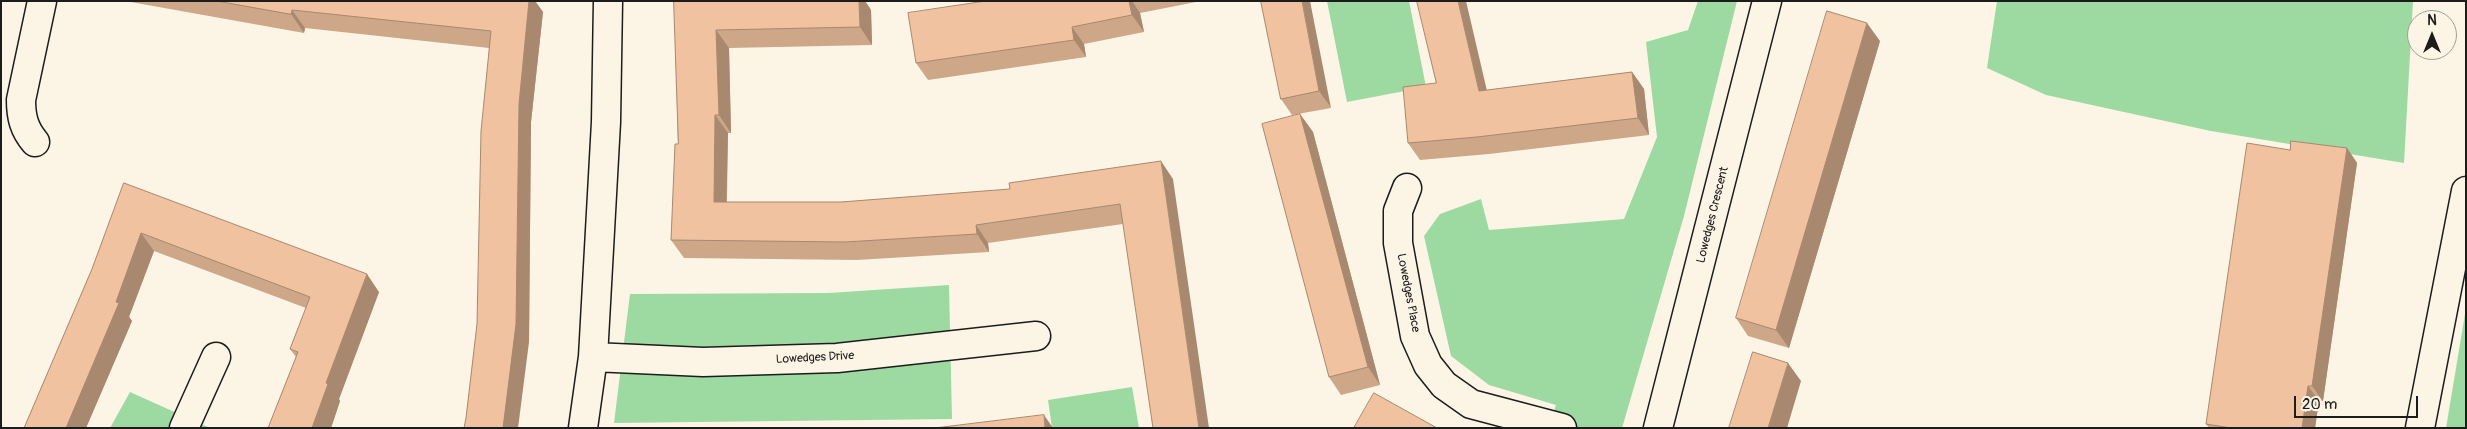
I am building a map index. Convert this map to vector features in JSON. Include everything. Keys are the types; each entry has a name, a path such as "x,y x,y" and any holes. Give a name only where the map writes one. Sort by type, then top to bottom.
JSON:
{"main road":[{"path":"35,142 27,133 21,116 21,100 42,1"},
{"path":"583,428 593,357 606,122 608,1"},
{"name":"Lowedges Crescent","path":"1658,428 1767,1"},
{"name":"Lowedges Place","path":"1408,188 1398,211 1398,243 1415,336 1428,365 1444,386 1471,404 1562,428"},
{"path":"2420,428 2466,192"},
{"name":"Lowedges Drive","path":"593,357 703,362 837,358 1036,336"},
{"path":"184,428 216,357"}],"green space":[{"path":"1327,1 1409,1 1426,87 1347,102"},
{"path":"1698,1 1737,1 1684,216 1622,428 1548,428 1556,405 1489,385 1451,356 1424,236 1440,214 1481,199 1489,230 1624,219 1657,137 1646,42 1688,30"},
{"path":"1997,1 2413,1 2412,10 2407,10 2407,60 2410,60 2404,163 2211,131 2046,95 1987,68"},
{"path":"949,285 952,419 614,423 630,294 829,293"},
{"path":"2466,308 2466,428 2446,428"},
{"path":"1132,387 1139,428 1052,428 1048,400"},
{"path":"130,392 210,428 110,428"}],"building":[{"path":"217,1 529,1 519,104 516,324 503,428 464,428 477,324 481,131 491,31 292,10 291,14"},
{"path":"674,1 859,1 860,27 716,30 719,115 715,115 714,202 841,202 1010,189 1009,183 1161,161 1199,428 1153,428 1120,204 976,225 977,234 845,242 671,240 675,144 678,144"},
{"path":"986,1 1129,1 1132,15 1072,27 1074,40 916,63 908,13"},
{"path":"1261,1 1302,1 1319,91 1281,99"},
{"path":"1417,1 1458,1 1479,91 1632,72 1638,118 1408,143 1403,87 1436,83"},
{"path":"1827,11 1867,23 1776,330 1736,318"},
{"path":"1300,114 1368,367 1329,377 1262,124"},
{"path":"2291,141 2347,148 2312,386 2308,386 2302,428 2231,428 2206,424 2247,143 2290,150"},
{"path":"124,183 367,274 326,383 328,384 312,428 268,428 298,352 290,349 310,297 141,233 116,302 119,303 66,428 24,428 92,269"},
{"path":"1753,352 1788,363 1768,428 1729,428"},
{"path":"1374,393 1437,428 1354,428"},
{"path":"1044,415 1045,428 935,428"}]}
